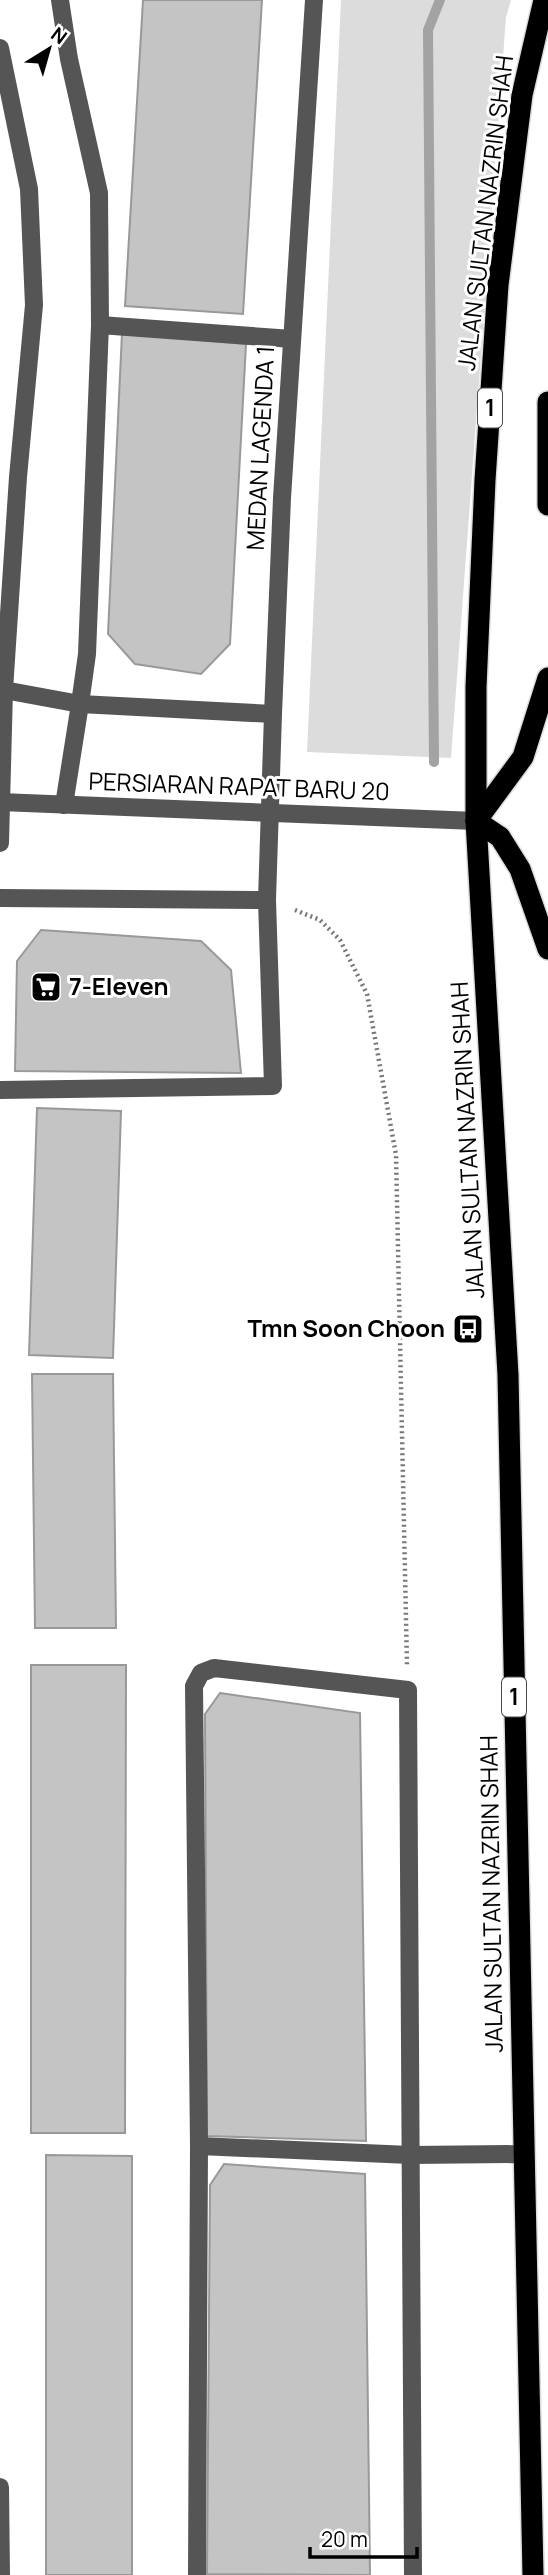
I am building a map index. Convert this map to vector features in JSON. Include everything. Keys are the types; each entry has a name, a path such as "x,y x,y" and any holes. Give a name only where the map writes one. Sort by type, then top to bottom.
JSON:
{"highway":[{"name":"JALAN SULTAN NAZRIN SHAH","path":"533,2575 508,1375 476,821 476,687 498,285 522,95 544,0"},
{"path":"548,402 548,505"},
{"path":"548,678 523,757 476,821 500,837 520,869 548,949"}],"street":[{"path":"60,0 69,59 99,193 100,325 87,654 64,805"},
{"name":"MEDAN LAGENDA 1","path":"0,1090 274,1086 267,900 273,714 292,339 314,0"},
{"path":"0,48 29,189 34,294 4,690 0,843"},
{"path":"100,325 292,339"},
{"path":"4,690 80,704 273,714"},
{"name":"PERSIARAN RAPAT BARU 20","path":"1,802 271,815 476,821"},
{"path":"0,898 267,900"},
{"path":"197,2575 199,2146 194,1686 201,1673 214,1668 408,1690 413,2575"},
{"path":"199,2146 410,2155 523,2154"},
{"path":"0,2487 1,2575"}],"path":[{"path":"267,900 320,920 340,940 367,994 396,1155 408,1690"}],"shaded area":[{"path":"341,0 511,0 506,17 451,758 307,752"}],"building":[{"path":"143,0 262,0 243,314 125,306"},
{"path":"122,333 246,344 230,644 201,674 135,664 108,634"},
{"path":"41,930 201,941 231,970 241,1073 15,1071 17,961"},
{"path":"37,1108 121,1111 113,1358 29,1355"},
{"path":"32,1374 113,1374 116,1628 35,1628"},
{"path":"31,1665 126,1665 125,2133 31,2133"},
{"path":"220,1693 360,1713 366,2141 207,2136 205,1714"},
{"path":"46,2155 132,2156 132,2575 46,2575"},
{"path":"224,2164 365,2174 370,2575 207,2574 210,2185"}],"waterway":[{"path":"434,762 428,30 440,0"}],"place":[{"name":"7-Eleven","path":"46,987"},
{"name":"Tmn Soon Choon","path":"468,1329"}]}
